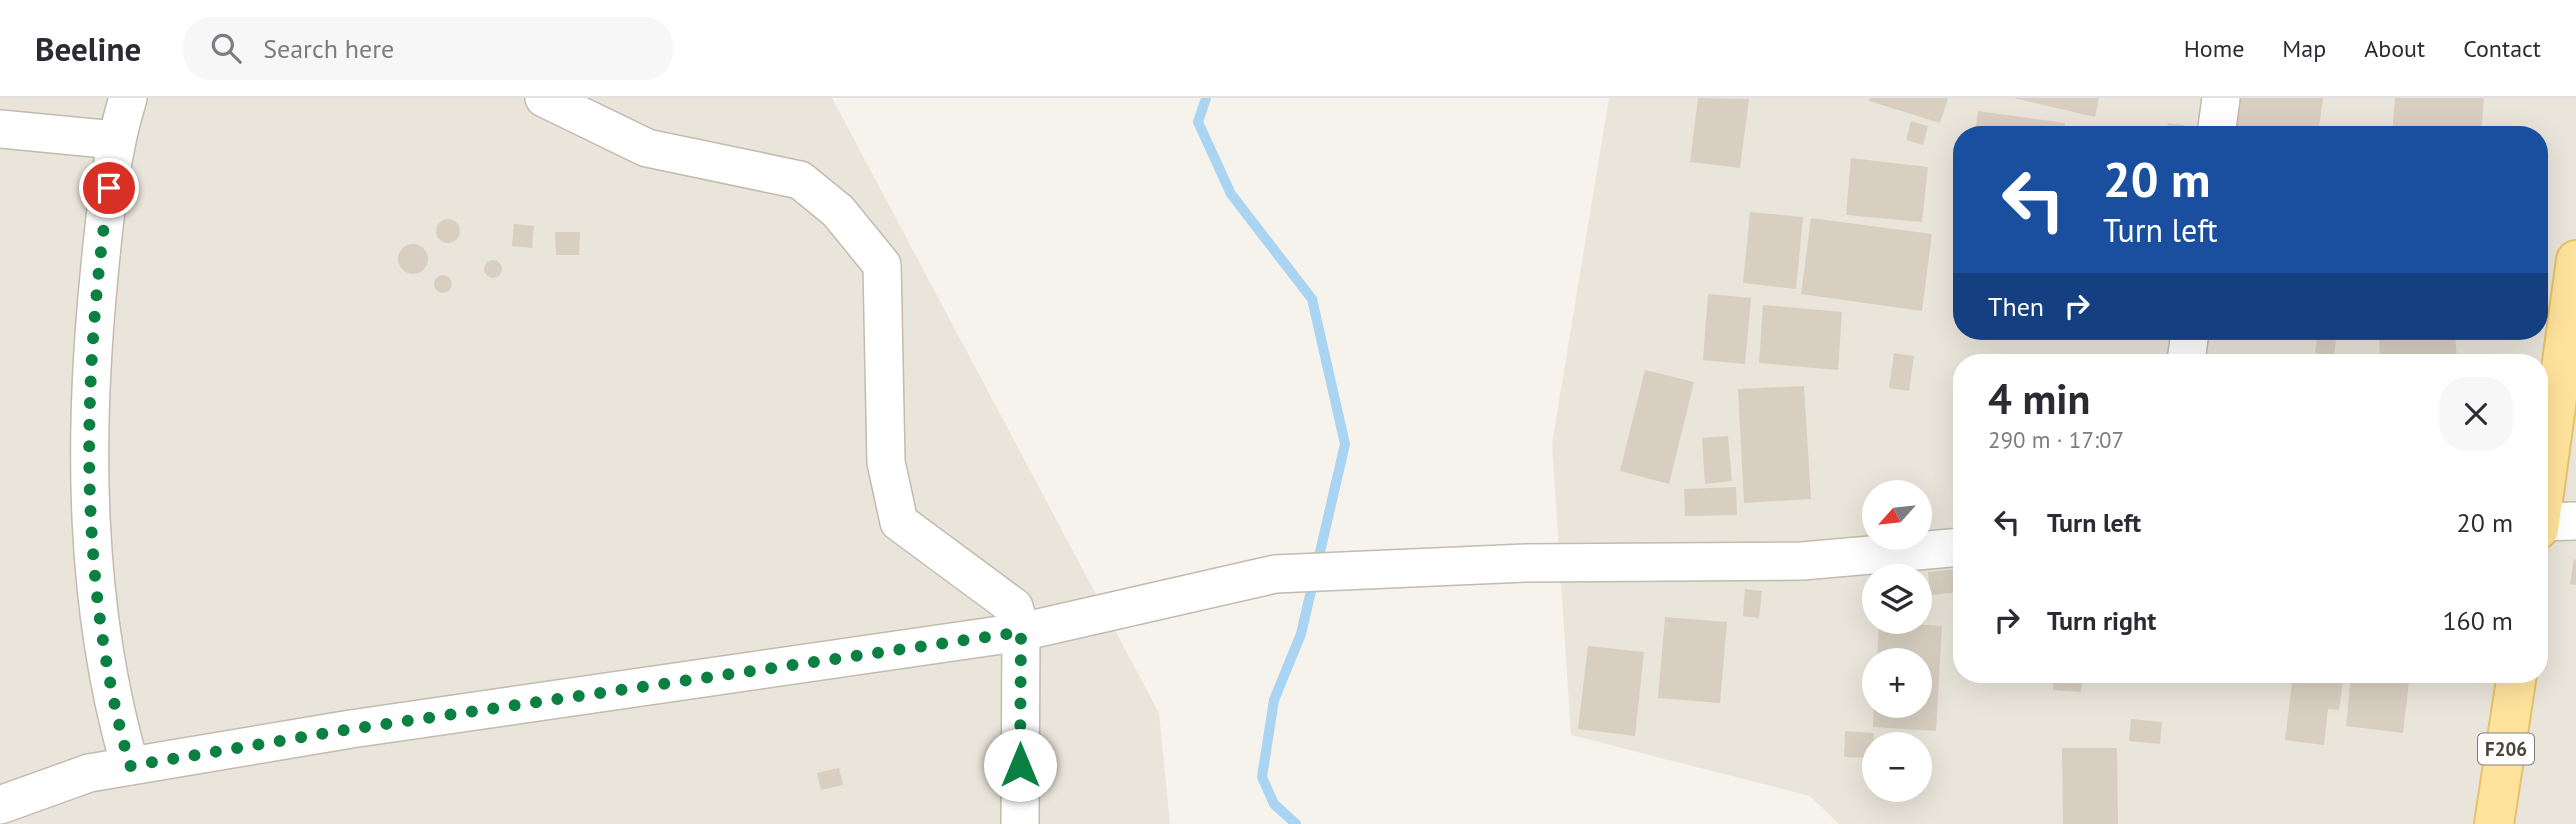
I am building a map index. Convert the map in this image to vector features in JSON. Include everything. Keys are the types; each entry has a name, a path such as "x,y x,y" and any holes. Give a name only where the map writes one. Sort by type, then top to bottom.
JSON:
{"main road":[{"path":"2549,524 2576,260"},
{"name":"F206","path":"2494,824 2516,683"}],"street":[{"path":"128,98 115,140 89,403 98,619 116,717 130,766"},
{"path":"544,98 647,148 800,180 838,211 882,265 886,462 899,522 1014,607 1021,632 1020,824"},
{"path":"2217,126 2221,98"},
{"path":"0,130 115,140"},
{"path":"0,805 89,773 365,727 1021,632 1275,574 1526,563 1802,561 1953,548"}],"shaded area":[{"path":"0,98 832,98 1159,713 1170,824 0,824"},
{"path":"1609,98 2576,98 2576,824 1839,824 1810,796 1571,735 1552,444"}],"building":[{"path":"1698,98 1749,99 1740,168 1690,162"},
{"path":"1870,98 1948,98 1940,123 1869,101"},
{"path":"2014,98 2099,98 2095,117"},
{"path":"2238,98 2323,98 2319,126 2234,126"},
{"path":"2395,98 2484,98 2482,126 2393,126"},
{"path":"1978,111 2065,123 2065,126 1976,126"},
{"path":"1911,121 1928,126 1923,145 1906,140"},
{"path":"2168,123 2184,125 2184,126 2168,126"},
{"path":"1851,158 1928,167 1922,222 1846,215"},
{"path":"1750,212 1803,217 1796,289 1743,283"},
{"path":"1811,218 1932,234 1922,311 1801,294"},
{"path":"448,219 457,222 460,231 457,240 448,243 439,240 436,231 439,222"},
{"path":"514,224 534,226 532,248 512,246"},
{"path":"555,232 580,232 579,255 556,255"},
{"path":"413,244 419,245 427,253 427,265 419,273 413,274 407,273 399,265 398,259 399,253 407,245"},
{"path":"493,260 499,263 502,269 499,275 493,278 487,275 484,269 487,263"},
{"path":"439,275 447,275 452,284 450,291 439,293 434,288 434,280"},
{"path":"1708,294 1751,298 1745,364 1703,360"},
{"path":"1763,305 1842,312 1838,370 1759,363"},
{"path":"2317,340 2336,340 2334,354 2315,353"},
{"path":"2379,340 2456,340 2456,354 2380,354"},
{"path":"1894,353 1914,356 1909,391 1889,388"},
{"path":"1645,370 1694,382 1669,484 1620,471"},
{"path":"1804,386 1811,499 1744,503 1738,389"},
{"path":"1728,436 1732,481 1705,484 1702,438"},
{"path":"1736,487 1737,515 1685,516 1684,489"},
{"path":"2574,559 2576,560 2576,585 2570,584"},
{"path":"1953,570 1953,593 1932,595 1932,572"},
{"path":"1745,589 1762,591 1759,618 1743,616"},
{"path":"1665,617 1727,622 1720,703 1658,698"},
{"path":"1932,625 1942,626 1936,731 1873,727 1873,718 1932,718 1932,648 1878,648 1878,634 1932,634"},
{"path":"1588,646 1644,652 1635,736 1578,729"},
{"path":"2053,683 2082,683 2081,692 2053,690"},
{"path":"2292,683 2343,683 2339,710 2328,709 2324,745 2285,740"},
{"path":"2350,683 2409,683 2403,733 2346,726"},
{"path":"2131,719 2162,722 2160,744 2129,741"},
{"path":"1845,731 1862,732 1862,758 1844,757"},
{"path":"2062,748 2117,748 2118,824 2063,824"},
{"path":"839,768 843,785 821,790 817,773"}],"waterway":[{"path":"1206,98 1198,122 1231,194 1312,299 1345,444 1301,634 1274,700 1262,777 1274,804 1296,824"}],"route":[{"path":"109,188 89,403 90,476 98,619 116,717 130,766 351,729 1021,632 1020,765"}]}
